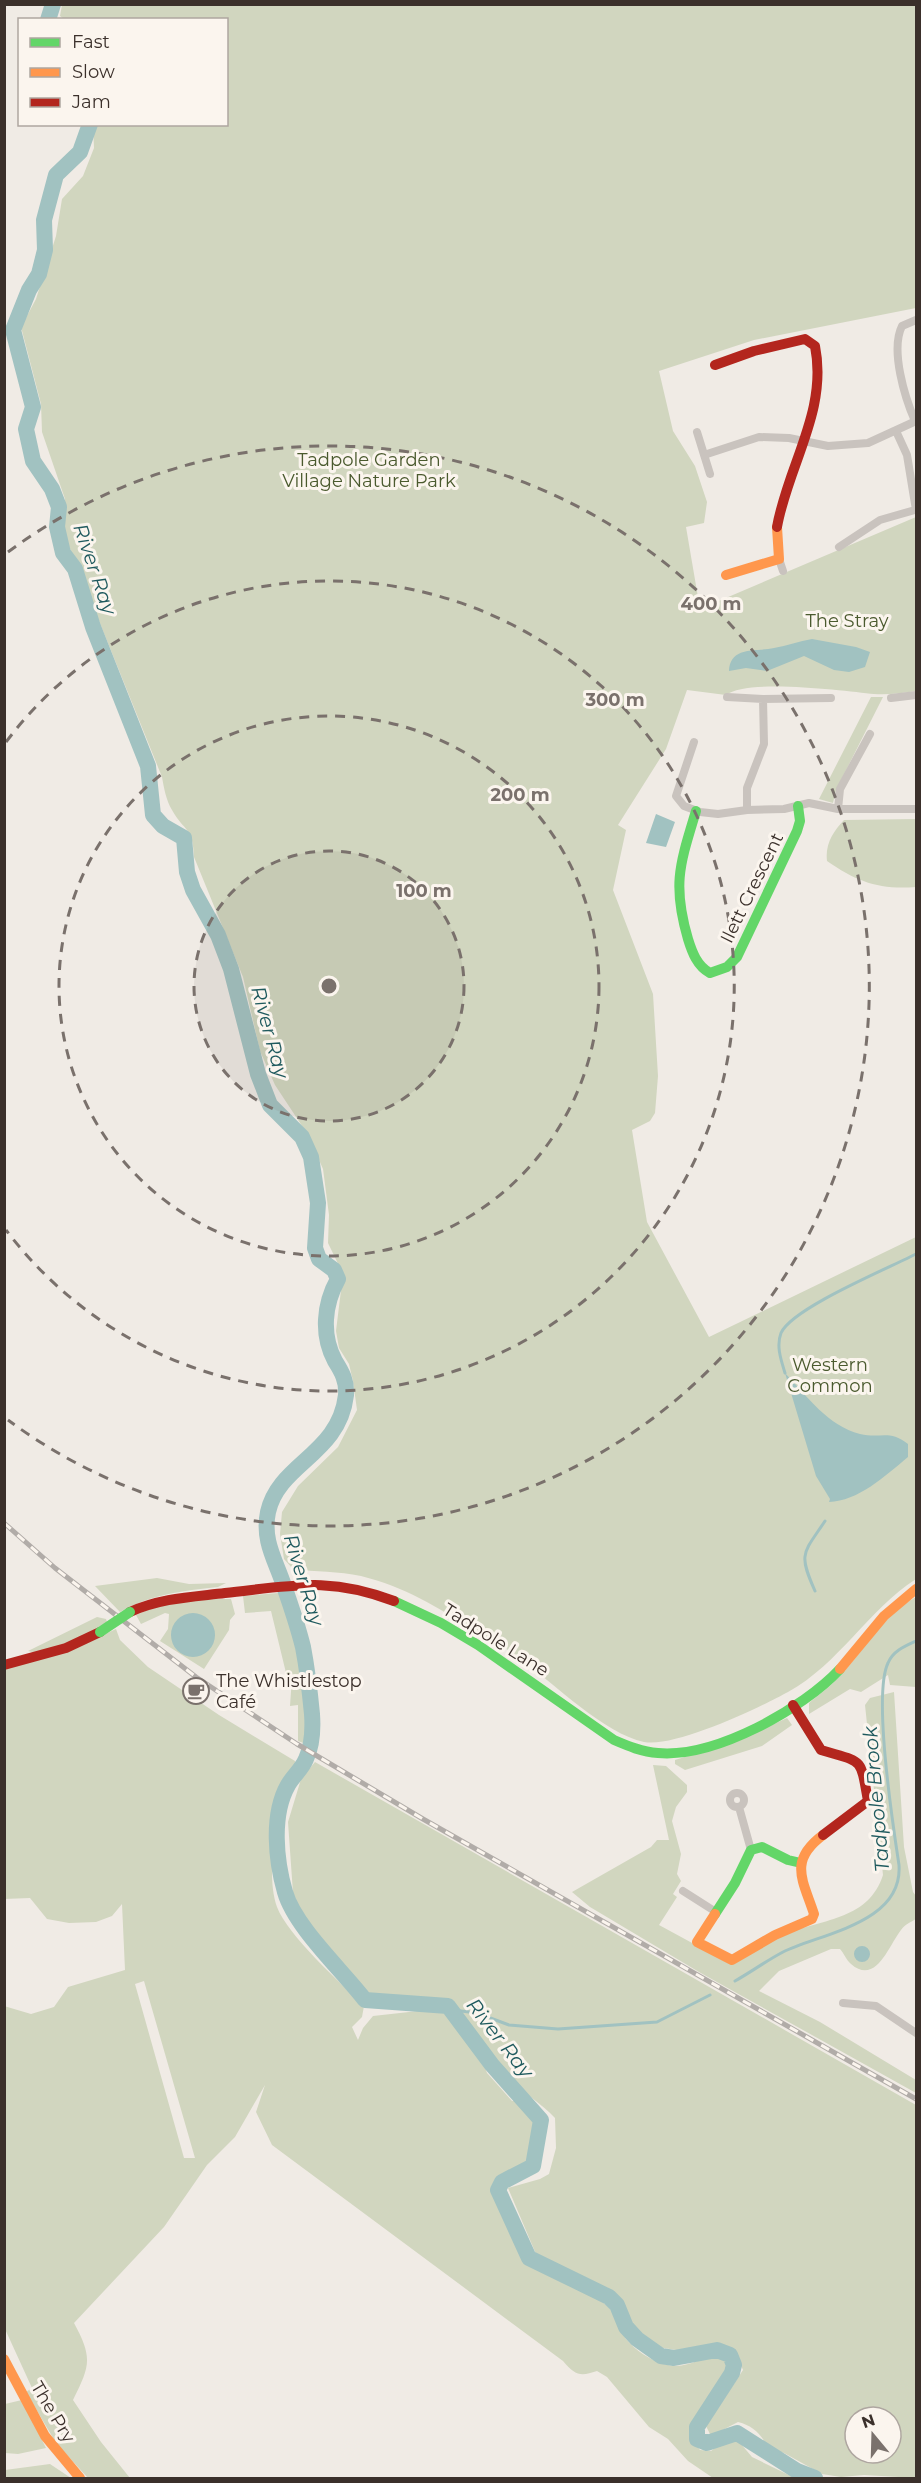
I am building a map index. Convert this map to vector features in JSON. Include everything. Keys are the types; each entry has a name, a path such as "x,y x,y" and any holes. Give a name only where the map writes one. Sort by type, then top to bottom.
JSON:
{"street":[{"path":"704,455 759,437 828,446 851,446 875,441 916,421 902,386 900,341 903,326 916,320"},
{"path":"715,365 802,339 810,340 816,350 819,381 776,533 779,560 783,571"},
{"path":"839,547 874,523 916,510 908,460 896,431"},
{"path":"697,432 710,474"},
{"path":"726,575 779,560"},
{"path":"891,698 916,695"},
{"path":"728,697 831,698"},
{"path":"747,810 747,788 764,744 763,699"},
{"path":"838,809 840,789 870,734"},
{"path":"694,742 676,796 680,804 696,811 718,814 812,804 838,809 916,809"},
{"name":"Ilett Crescent","path":"696,811 679,876 678,903 695,961 702,970 709,973 723,970 737,957 797,831 800,821 798,806"},
{"name":"Tadpole Lane","path":"4,1665 66,1648 100,1632 130,1612 153,1602 173,1597 227,1593 304,1582 363,1590 422,1614 507,1664 604,1735 644,1752 664,1754 695,1749 745,1730 794,1705 829,1680 888,1612 916,1589"},
{"path":"739,1807 751,1850 697,1942 732,1960 775,1935 812,1919 814,1914 801,1872 801,1863 816,1838 843,1824 866,1804 868,1796 862,1766 857,1761 821,1750 794,1705"},
{"path":"751,1850 762,1847 788,1860 801,1863"},
{"path":"683,1891 716,1912"},
{"path":"843,2003 876,2006 916,2033"},
{"name":"The Pry","path":"4,2359 45,2436 80,2478"}],"green space":[{"name":"Tadpole Garden Village Nature Park","path":"62,5 916,5 916,308 754,340 659,371 673,431 695,466 707,502 704,523 686,527 700,609 916,517 916,691 879,694 775,686 737,690 726,695 687,690 666,749 618,825 626,830 613,890 653,994 658,1076 655,1113 650,1121 632,1130 647,1222 709,1337 916,1237 916,1579 883,1606 823,1667 806,1680 775,1699 696,1733 658,1742 644,1742 629,1737 596,1719 510,1651 420,1598 361,1576 293,1569 284,1559 280,1534 282,1512 298,1486 338,1447 357,1410 349,1364 339,1348 336,1331 343,1274 328,1243 329,1215 323,1169 308,1135 275,1085 260,1051 243,977 194,857 190,834 176,817 168,802 162,777 68,544 64,526 65,499 42,432 41,404 21,327 36,299 56,236 62,199 83,176 94,148 93,126 228,126 228,18 63,18 60,16"},
{"path":"871,697 883,697 836,790 833,803 819,799"},
{"path":"916,819 916,887 891,887 869,883 827,861 827,849 831,839 844,820"},
{"path":"157,1578 189,1584 226,1583 218,1587 156,1597 120,1612 95,1586"},
{"path":"278,1593 284,1599 302,1671 307,1708 306,1744 298,1741 298,1705 290,1706 292,1677 287,1677 271,1611 245,1613 243,1596"},
{"path":"916,1597 916,1687 890,1685 888,1675 861,1692 850,1689 809,1714 809,1703 841,1675 894,1613"},
{"path":"190,1599 231,1599 235,1614 230,1620 229,1630 204,1669 160,1641 168,1629 169,1614 165,1613 141,1624 136,1615 162,1604"},
{"path":"97,1617 106,1619 107,1622 57,1647 36,1652 28,1651"},
{"path":"116,1629 120,1640 148,1667 219,1715 295,1761 297,1768 283,1787 274,1810 273,1891 283,1919 303,1945 364,2006 362,2017 352,2027 358,2040 363,2028 373,2016 436,2009 449,2014 483,2061 487,2073 512,2101 518,2101 538,2121 531,2164 502,2177 494,2184 524,2260 531,2267 579,2287 605,2304 612,2312 623,2335 653,2360 681,2366 710,2357 726,2356 730,2365 729,2372 690,2428 692,2439 700,2450 711,2451 727,2439 736,2438 752,2457 795,2478 713,2478 688,2461 668,2439 649,2427 607,2377 597,2371 586,2374 575,2372 272,2145 256,2112 265,2085 235,2137 207,2165 164,2227 74,2323 87,2354 87,2362 83,2379 73,2400 101,2442 130,2478 88,2478 56,2443 26,2392 32,2388 5,2329 4,2006 31,2014 54,2007 68,1987 125,1970 122,1904 112,1916 96,1922 69,1923 47,1919 30,1898 4,1899 5,1669 88,1642","holes":["144,1981 195,2158 184,2158 135,1984"]},
{"path":"894,1692 904,1847 913,1892 916,1896 916,1919 903,1928 875,1967 868,1970 860,1969 848,1961 840,1949 831,1949 779,1971 759,1991 820,2022 916,2080 916,2093 699,1972 590,1907 572,1892 651,1847 657,1840 669,1840 653,1765 666,1766 687,1785 687,1792 676,1807 672,1821 681,1854 677,1874 681,1881 673,1894 677,1897 659,1925 729,1963 780,1936 856,1909 876,1890 883,1875 865,1705 870,1698"},
{"path":"787,1718 792,1725 762,1746 685,1770 675,1764 675,1760 739,1740"},
{"path":"315,1762 916,2105 916,2478 864,2475 841,2477 822,2474 784,2453 769,2448 756,2431 738,2422 711,2436 706,2426 743,2370 736,2353 722,2345 683,2351 657,2347 645,2341 631,2324 623,2305 608,2288 584,2280 536,2254 508,2188 540,2179 549,2174 556,2148 555,2118 510,2078 452,2004 367,1995 306,1924 293,1893 288,1822 301,1779"},
{"path":"22,2400 46,2448 18,2454 5,2453 5,2404"},
{"path":"50,2464 71,2478 5,2478 5,2470"}],"water":[{"path":"812,639 856,647 870,652 865,667 849,672 834,670 804,656 767,671 746,668 729,671 734,657 739,653"},
{"path":"656,814 675,822 666,847 646,843"},
{"path":"785,1373 819,1409 838,1424 860,1434 901,1439 908,1444 908,1457 860,1493 840,1501 829,1502 830,1499 816,1476"},
{"path":"193,1613 208,1620 215,1635 208,1650 193,1657 178,1650 171,1635 178,1620"},
{"path":"859,1946 865,1946 870,1954 868,1960 859,1962 854,1957 854,1951"}],"waterway":[{"name":"River Ray","path":"49,18 53,4"},
{"name":"River Ray","path":"89,126 80,152 56,175 44,220 45,250 39,274 29,290 13,330 33,407 26,429 33,461 52,489 59,507 57,527 63,553 75,569 93,627 148,766 153,815 163,826 184,838 187,872 193,890 218,935 231,969 258,1074 270,1105 302,1137 311,1157 318,1203 315,1248 319,1259 334,1270 338,1279 327,1309 326,1330 331,1351 346,1385 341,1415 332,1432 284,1481 274,1495 267,1522 268,1542 303,1647 312,1719 312,1737 308,1754 288,1785 279,1810 277,1824 279,1866 285,1892 290,1905 309,1934 365,2000 448,2006 492,2065 541,2120 533,2166 502,2182 498,2190 529,2258 609,2297 617,2305 626,2327 637,2339 661,2356 674,2358 717,2350 730,2355 734,2365 732,2373 697,2427 697,2439 707,2443 737,2433 797,2471 815,2478"},
{"path":"785,1373 779,1343 781,1333 789,1323 821,1301 916,1254"},
{"path":"815,1591 806,1569 805,1554 825,1521"},
{"name":"Tadpole Brook","path":"735,1981 783,1952 857,1923 874,1913 888,1900 897,1885 899,1865 883,1730 884,1679 888,1663 893,1655 916,1641"},
{"name":"Tadpole Brook","path":"453,2010 477,2013 509,2025 558,2029 657,2022 710,1995"}],"railway":[{"path":"4,1523 55,1568 196,1677 297,1744 423,1819 916,2099"}],"traffic: fast":[{"path":"696,811 682,860 680,903 693,954 698,963 710,973 727,967 737,957 797,831 800,821 798,806"},
{"path":"394,1601 441,1623 478,1645 614,1740 658,1753 705,1748 756,1728 804,1700 840,1669"},
{"path":"100,1632 130,1612"},
{"path":"715,1914 735,1883 751,1850 762,1847 788,1860 801,1863"}],"traffic: slow":[{"path":"726,575 779,559 777,527"},
{"path":"840,1669 884,1616 916,1589"},
{"path":"715,1914 697,1942 732,1960 775,1935 812,1919 814,1914 803,1881 802,1862 812,1844 823,1835"},
{"path":"4,2359 45,2436 80,2478"}],"traffic: jam":[{"path":"715,365 754,351 805,339 815,346 818,370 812,415 782,504 777,527"},
{"path":"130,1612 177,1599 310,1585 349,1588 394,1601"},
{"path":"4,1665 66,1648 100,1632"},
{"path":"793,1705 821,1750 853,1760 858,1764 863,1776 868,1801 823,1835"}],"place":[{"name":"The Whistlestop Café","path":"196,1691"}],"park label":[{"name":"The Stray","path":"847,621"},
{"name":"Western Common","path":"830,1375"}]}
